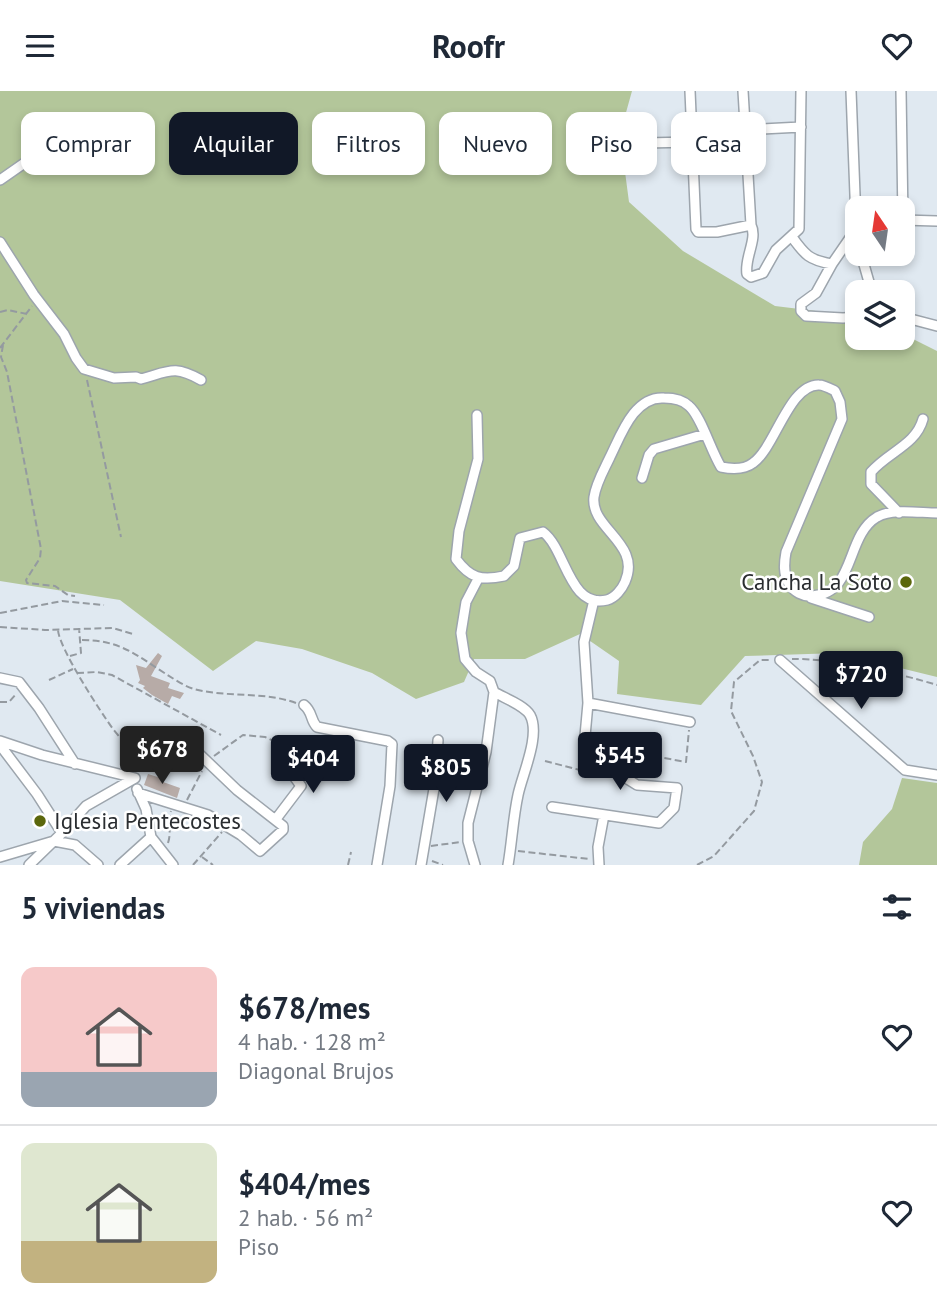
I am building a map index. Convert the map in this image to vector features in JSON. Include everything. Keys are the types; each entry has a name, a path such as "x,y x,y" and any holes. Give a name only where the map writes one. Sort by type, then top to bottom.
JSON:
{"street":[{"path":"690,91 691,112"},
{"path":"743,91 744,112"},
{"path":"801,91 796,233 809,257 814,261 832,264"},
{"path":"851,91 856,196"},
{"path":"901,91 903,196"},
{"path":"766,129 801,127"},
{"path":"0,180 21,165"},
{"path":"694,175 698,232 717,232 751,225"},
{"path":"748,175 754,234 746,261 747,274 751,277 763,274 784,240 796,233"},
{"path":"915,220 937,221"},
{"path":"0,242 34,295 64,334 84,369 114,378 141,379 175,370 201,380"},
{"path":"845,245 816,293 801,304 801,311 806,316 845,318"},
{"path":"915,320 937,326"},
{"path":"477,415 478,459 459,531 456,559 466,572 478,579 504,576 514,566 520,538 530,533 543,532 553,539 575,588 594,600 609,600 623,588 629,562 624,548 596,512 594,499 598,482 624,428 638,407 657,397 676,398 690,406 721,467 734,469 753,464 806,389 819,385 835,391 841,402 842,419 783,565 788,582 795,591 870,617"},
{"path":"899,513 871,484 872,472 886,457 910,442 920,431 923,419"},
{"path":"642,478 654,449 705,435"},
{"path":"809,597 826,594 838,586 866,527 878,516 937,513"},
{"path":"475,865 468,841 468,823 486,752 494,692 490,681 476,672 466,659 461,633 466,602 478,579"},
{"path":"552,807 659,823 674,809 677,788 637,785 600,762 584,747 588,703 584,642 594,600"},
{"path":"780,660 905,770 937,775"},
{"path":"0,678 16,680 39,708 75,764"},
{"path":"494,692 526,711 533,724 532,747 518,793 508,865"},
{"path":"588,703 690,722"},
{"path":"304,705 311,711 313,723 317,727 392,744 390,786 377,865"},
{"path":"138,793 208,815 227,825 258,850 262,851 283,830 283,826 276,819 237,790 191,746 167,735 148,753"},
{"path":"421,862 436,777 438,740"},
{"path":"0,743 135,778"},
{"path":"0,743 61,833"},
{"path":"276,819 301,786 288,768"},
{"path":"29,865 86,806 135,778"},
{"path":"135,778 138,793 146,809 151,837 173,865"},
{"path":"599,862 598,847 604,815"},
{"path":"120,865 151,837"},
{"path":"0,857 54,841 75,845 98,865"}],"path":[{"path":"34,295 28,314 1,346 1,357 7,372 41,549 40,558 26,580 27,583 55,586 68,595 75,596"},
{"path":"0,312 8,310 28,314"},
{"path":"84,369 121,537"},
{"path":"0,613 62,601 104,605"},
{"path":"0,627 58,630 113,628 134,634"},
{"path":"69,656 81,653 79,628"},
{"path":"58,630 58,639 74,668 113,729 130,748 135,766 148,753"},
{"path":"82,640 102,640 118,644 193,689 234,695 278,696 304,705"},
{"path":"697,865 714,856 754,811 762,782 753,756 730,711 734,682 760,660 811,659 916,678 937,685"},
{"path":"50,680 74,668"},
{"path":"77,673 97,672 112,675 220,734"},
{"path":"0,702 9,702 22,688"},
{"path":"545,761 580,770 600,762 609,748 686,762 690,722"},
{"path":"243,735 265,737 282,745 288,768"},
{"path":"163,854 171,835 168,818 173,804"},
{"path":"193,865 227,825"},
{"path":"423,847 468,841"},
{"path":"510,851 599,862"},
{"path":"348,865 351,852"},
{"path":"201,856 213,865"},
{"path":"421,862 443,865"}],"green space":[{"path":"0,91 632,91 626,112 566,112 566,175 625,175 629,202 683,251 775,306 845,315 845,350 915,350 915,340 937,351 937,677 839,653 745,656 701,705 617,694 619,661 580,634 525,659 474,659 464,682 416,699 372,673 302,649 256,641 213,671 120,600 0,581"},
{"path":"902,778 937,783 937,865 859,865 863,842 892,809"}],"building":[{"path":"158,653 162,656 151,676 170,683 168,688 184,693 180,699 172,696 168,704 138,683 140,680 136,665 146,668"},
{"path":"148,774 180,788 177,798 144,785"}],"place":[{"name":"Cancha La Soto","path":"906,582"},
{"name":"Iglesia Pentecostes","path":"40,821"}]}
